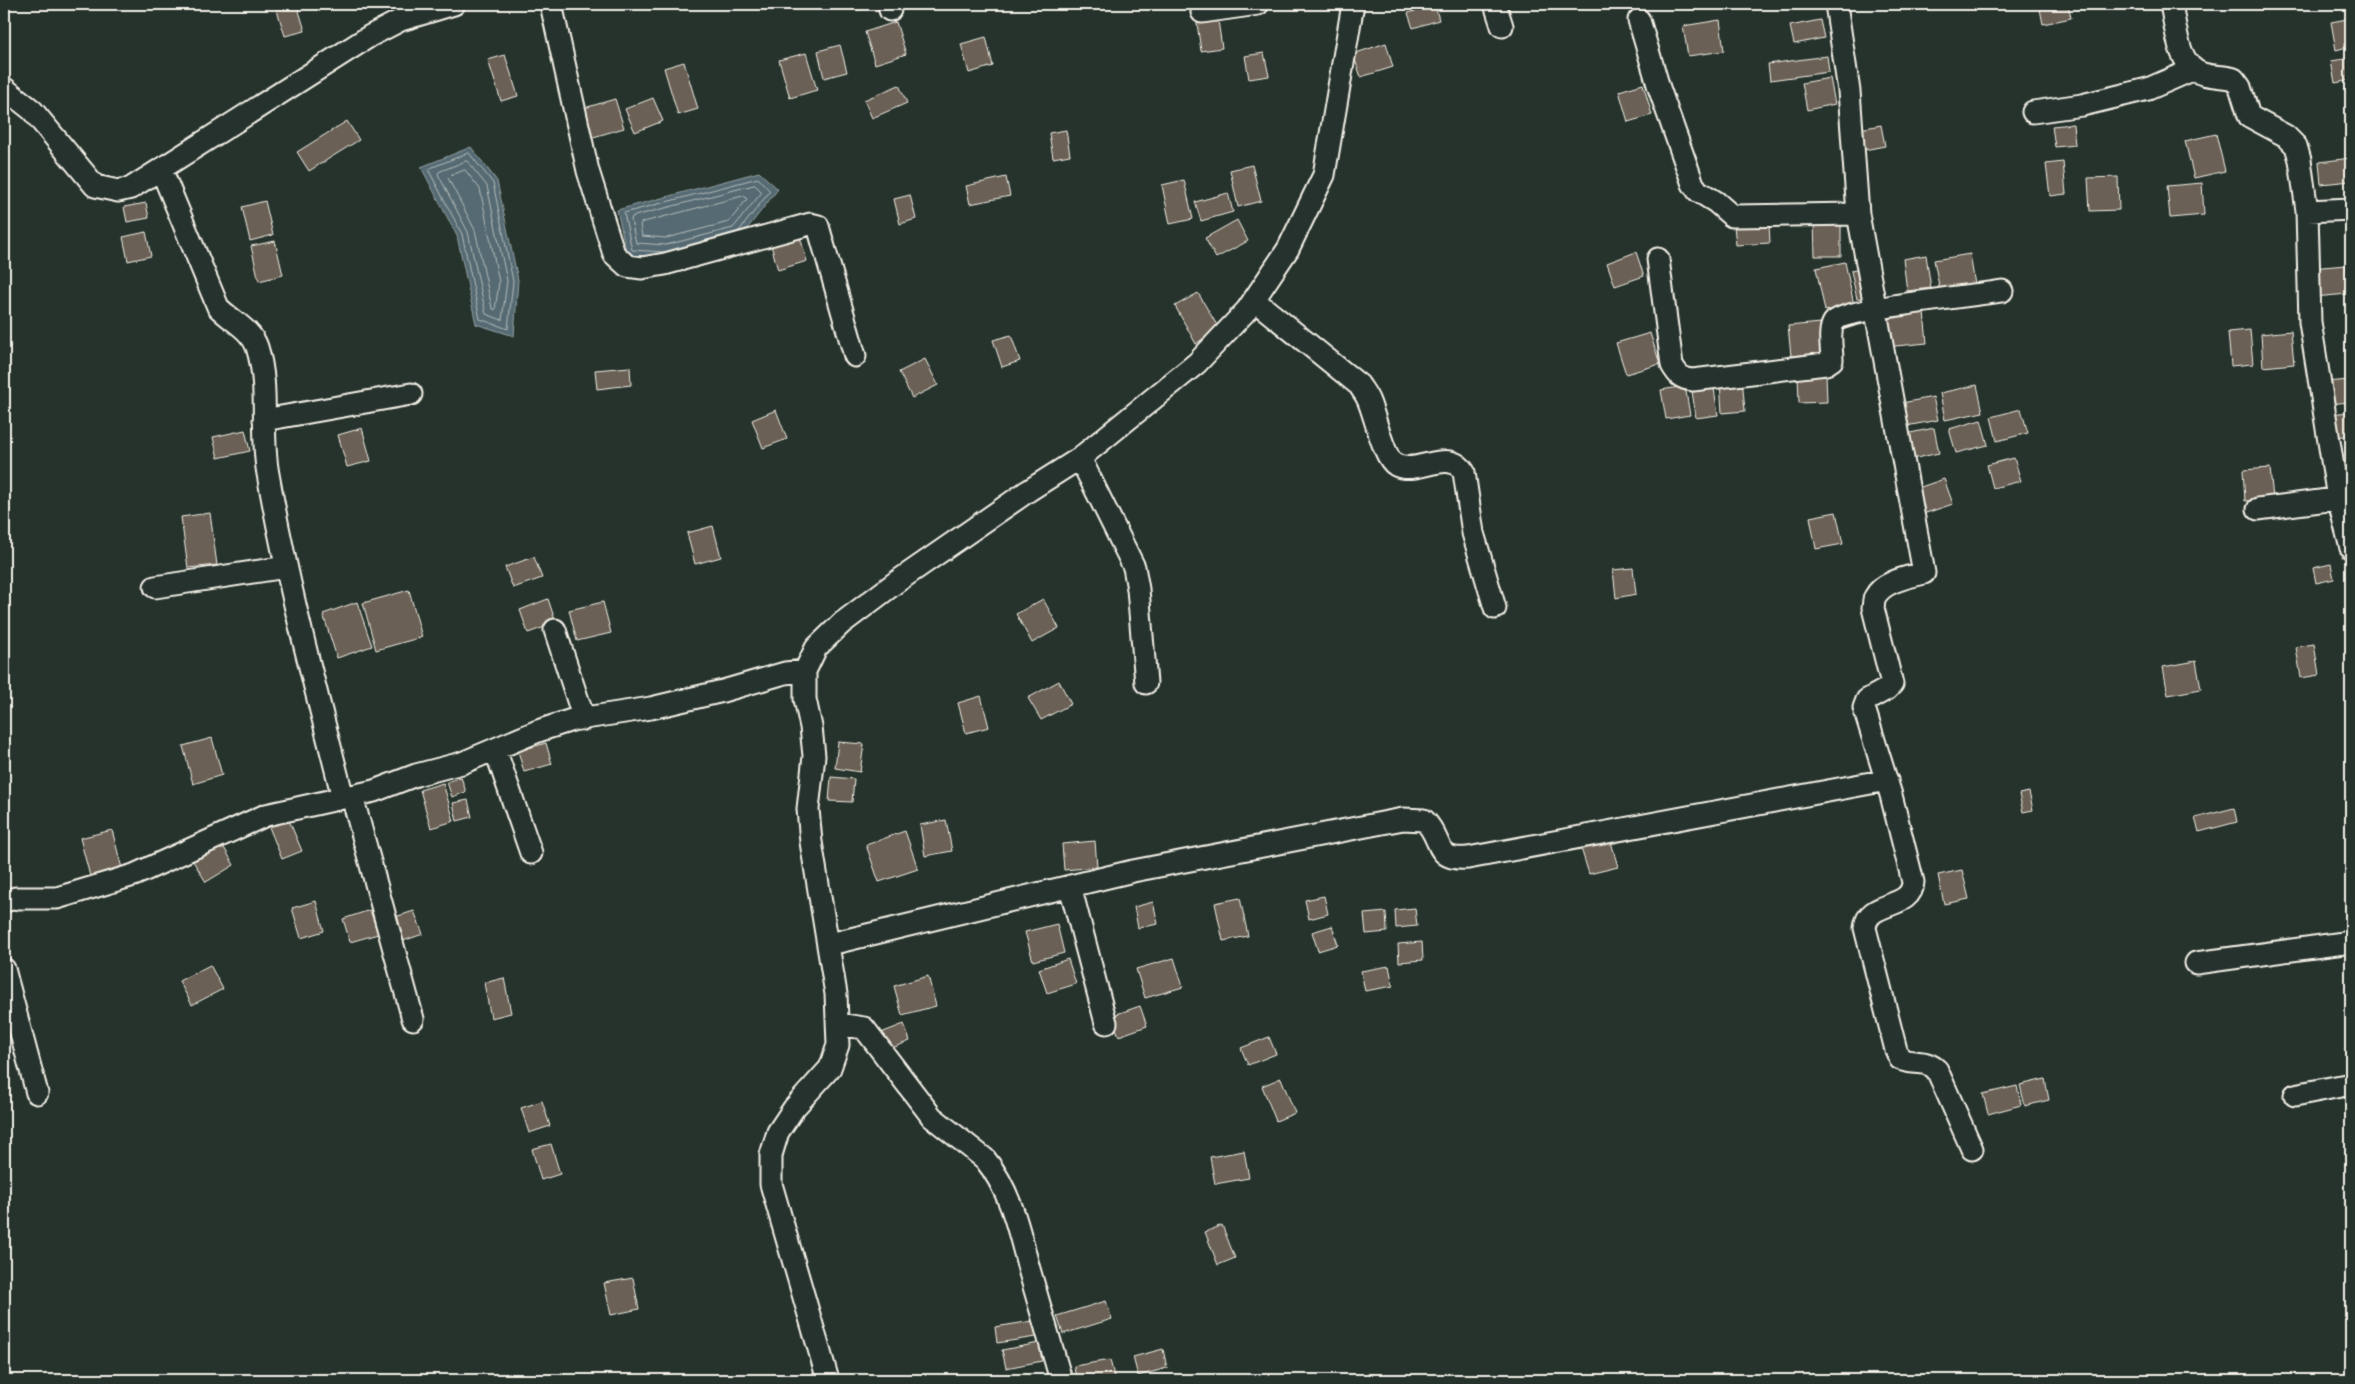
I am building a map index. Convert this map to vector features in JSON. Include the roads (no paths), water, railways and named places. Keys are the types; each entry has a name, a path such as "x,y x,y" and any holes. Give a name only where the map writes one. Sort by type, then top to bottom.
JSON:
{"street":[{"path":"4,88 32,110 95,186 118,191 131,188 162,169 370,36 401,20 454,4"},
{"path":"551,4 588,171 614,254 627,266 642,268 665,264 810,224 818,226 855,356"},
{"path":"1202,12 1258,4"},
{"path":"828,1380 772,1184 771,1155 778,1132 794,1108 830,1068 838,1045 836,994 830,944 810,842 808,809 814,756 811,727 805,699 805,671 816,648 842,623 934,556 1028,491 1080,458 1197,363 1247,310 1288,249 1324,175 1353,4"},
{"path":"1495,4 1502,26"},
{"path":"1836,4 1849,91 1858,214 1924,573 1899,580 1884,588 1875,597 1873,608 1892,684 1887,689 1867,700 1864,708 1887,780 1913,882 1913,890 1908,897 1871,913 1866,919 1865,928 1900,1060 1908,1063 1923,1062 1932,1064 1937,1070 1972,1149"},
{"path":"2171,4 2182,51 2192,70"},
{"path":"1639,20 1659,88 1698,191 1716,202 1732,216 1858,214"},
{"path":"2033,112 2082,105 2148,88 2192,70 2203,74 2234,79 2240,87 2249,116 2286,136 2296,146 2307,211 2310,322 2345,497 2351,548"},
{"path":"162,169 218,307 228,318 247,331 257,347 265,388 266,462 286,567 347,797 413,1019"},
{"path":"2307,211 2351,209"},
{"path":"1658,259 1672,365 1678,375 1685,379 1693,380 1826,364 1832,360 1831,328 1835,320 1842,316 1876,309 2002,291"},
{"path":"1254,300 1359,385 1369,401 1389,458 1396,465 1404,467 1452,461 1460,465 1464,472 1473,533 1494,608"},
{"path":"264,420 411,394"},
{"path":"1080,458 1134,567 1138,589 1146,683"},
{"path":"2258,509 2345,497"},
{"path":"156,587 286,567"},
{"path":"554,630 584,718"},
{"path":"4,901 16,898 58,898 134,875 266,815 374,791 416,775 462,763 538,731 584,718 651,708 723,691 786,673 805,671"},
{"path":"495,749 530,853"},
{"path":"830,944 1132,871 1402,819 1424,820 1430,826 1443,853 1453,859 1460,859 1887,780"},
{"path":"1070,886 1106,1023"},
{"path":"2196,963 2351,942"},
{"path":"4,969 37,1093"},
{"path":"838,1024 864,1028 932,1117 986,1159 996,1173 1004,1186 1014,1214 1061,1380"},
{"path":"2296,1094 2351,1084"}],"water":[{"path":"471,147 497,181 518,280 514,336 476,324 457,236 421,167"},
{"path":"759,172 778,189 740,238 667,257 627,255 617,210"}]}
